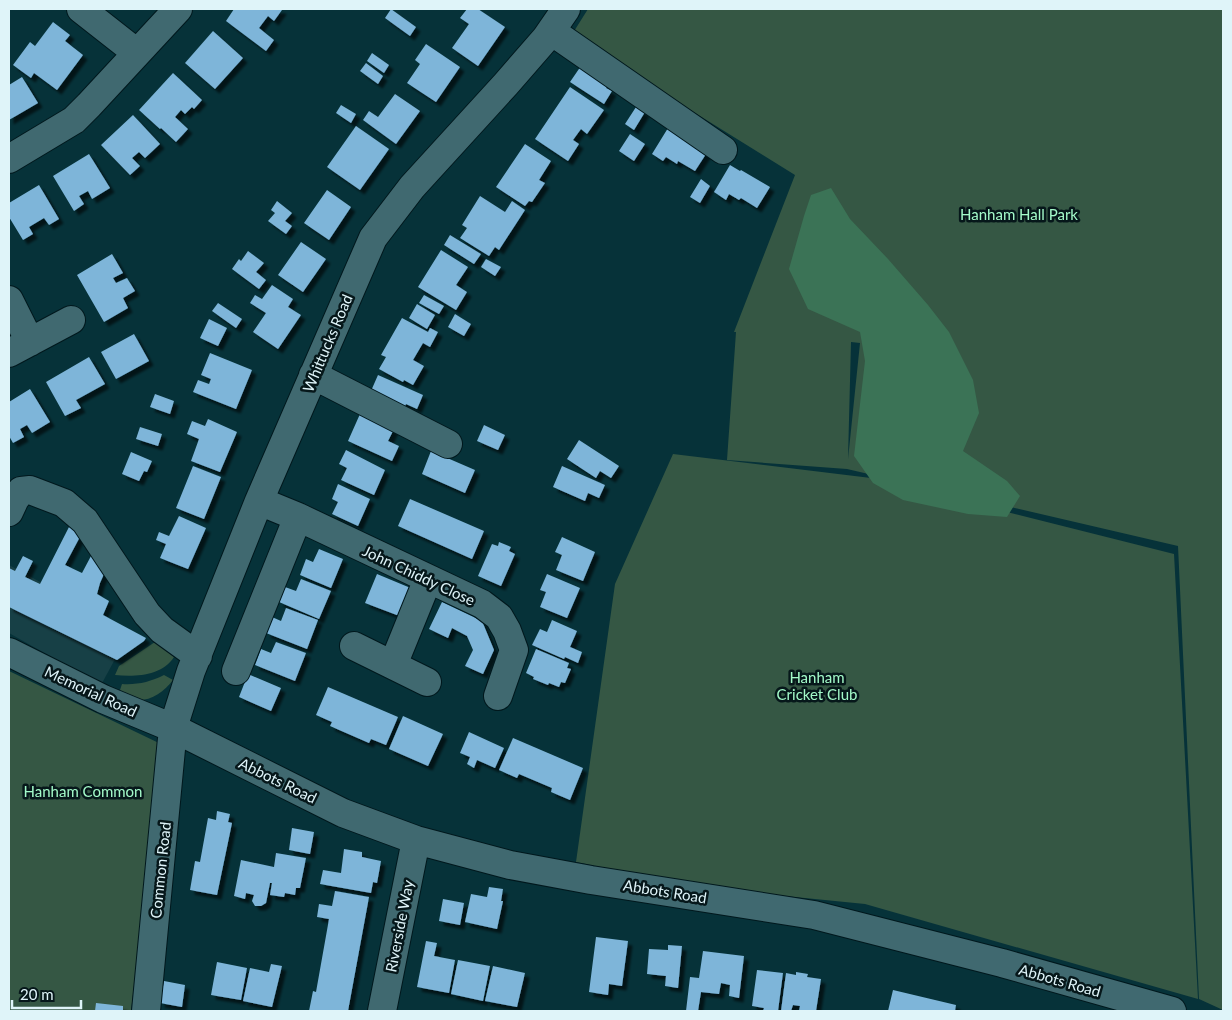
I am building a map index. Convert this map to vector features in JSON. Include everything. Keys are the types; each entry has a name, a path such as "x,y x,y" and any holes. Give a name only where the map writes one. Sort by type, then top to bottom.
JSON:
{"street":[{"path":"81,9 137,53"},
{"path":"9,159 74,120 178,9"},
{"name":"Whittucks Road","path":"173,728 191,671 259,501 373,238 412,187 506,84 551,31 566,9"},
{"path":"551,31 723,150"},
{"path":"9,300 19,347 71,320"},
{"path":"313,375 448,444"},
{"path":"9,512 21,491 30,490 64,503 85,521 148,614 162,630 198,656"},
{"name":"John Chiddy Close","path":"259,501 298,517 482,604 499,616 514,650 498,696"},
{"path":"236,672 298,517"},
{"path":"393,665 428,579"},
{"path":"354,646 427,682"},
{"name":"Memorial Road","path":"9,652 103,699 173,728"},
{"name":"Abbots Road","path":"173,728 343,812 416,840 510,865 591,880 814,915 1002,963 1172,1011"},
{"name":"Common Road","path":"146,1011 173,728"},
{"name":"Riverside Way","path":"382,1011 416,840"}],"shaded area":[{"path":"9,565 143,638 114,661 101,685 9,633"}],"green space":[{"name":"Hanham Hall Park","path":"588,9 1223,9 1223,1010 1199,999 1178,546 847,469 727,460 736,332 734,332 795,175 571,36","holes":["851,342 860,343 848,459"]},
{"path":"831,188 850,219 888,259 949,332 973,380 979,413 963,451 1007,481 1020,496 1007,517 968,514 903,500 873,483 854,456 865,361 860,332 808,309 789,269 811,195"},
{"name":"Hanham Cricket Club","path":"673,454 871,478 1174,554 1198,999 865,904 703,888 576,862 615,584"},
{"path":"155,642 174,657 163,668 148,674 115,675 119,666"},
{"name":"Hanham Common","path":"9,671 163,745 131,1011 9,1011"},
{"path":"164,675 173,680 161,692 151,698 130,700 118,696 122,684 154,680"}],"building":[{"path":"234,9 282,10 274,21 268,16 259,28 274,40 266,51 226,21"},
{"path":"391,9 416,27 410,36 385,18"},
{"path":"467,9 478,9 505,27 478,66 452,48 469,24 460,18"},
{"path":"53,22 70,35 65,41 83,55 57,90 34,73 31,78 13,65 30,42 35,46"},
{"path":"213,31 243,58 215,89 185,63"},
{"path":"426,44 460,67 436,102 407,83 420,64 415,60"},
{"path":"372,53 389,65 384,73 367,61"},
{"path":"366,63 383,76 378,84 360,71"},
{"path":"583,63 611,80 606,88 612,91 604,104 570,82"},
{"path":"173,73 202,100 194,109 192,107 185,114 181,110 175,117 188,129 176,142 139,110"},
{"path":"22,77 38,103 9,120 9,85"},
{"path":"570,87 604,110 587,134 581,129 573,140 579,144 568,161 535,139"},
{"path":"395,94 420,111 396,144 363,120 369,111 378,117"},
{"path":"341,105 356,114 351,123 336,113"},
{"path":"636,107 645,112 634,130 625,124"},
{"path":"133,115 160,144 145,158 139,152 132,158 140,166 130,175 101,145"},
{"path":"356,126 389,149 360,190 327,167"},
{"path":"668,128 708,151 695,171 678,161 677,164 666,157 663,161 652,154"},
{"path":"630,134 645,144 634,161 619,151"},
{"path":"525,144 551,161 539,180 545,183 532,202 529,201 525,206 496,187"},
{"path":"89,154 110,188 92,199 88,191 79,196 84,204 74,211 53,176"},
{"path":"730,165 770,187 757,208 741,198 739,200 729,194 726,200 714,192"},
{"path":"701,179 710,186 700,203 690,197"},
{"path":"39,185 59,219 49,225 44,218 29,227 33,234 23,240 9,217 9,203"},
{"path":"327,190 351,207 329,240 304,223"},
{"path":"480,196 505,212 512,201 525,210 499,250 495,247 489,256 460,238 467,228 462,225"},
{"path":"277,201 292,213 285,221 292,226 286,234 268,221 275,213 271,210"},
{"path":"450,235 481,254 474,264 444,245"},
{"path":"301,242 326,259 303,292 278,275"},
{"path":"441,250 468,267 456,285 467,292 456,310 418,287"},
{"path":"248,251 264,263 256,272 266,280 259,289 232,269"},
{"path":"112,254 123,273 113,278 116,283 127,278 135,291 123,298 128,308 104,322 77,275"},
{"path":"486,259 501,267 495,276 481,267"},
{"path":"272,285 293,299 288,307 301,315 278,349 253,332 266,313 250,303 255,295 262,299"},
{"path":"424,295 444,306 439,314 419,303"},
{"path":"218,303 242,319 236,328 212,311"},
{"path":"417,304 435,315 427,329 409,318"},
{"path":"455,314 471,324 464,336 448,327"},
{"path":"402,318 428,332 430,328 438,332 430,347 423,343 413,360 424,366 413,385 404,380 403,382 379,369 386,357 381,355"},
{"path":"209,319 227,328 218,346 200,338"},
{"path":"134,334 149,361 116,379 101,352"},
{"path":"210,353 252,370 236,409 193,392 198,380 209,384 211,379 201,375"},
{"path":"89,357 105,384 76,400 81,408 65,416 46,382"},
{"path":"378,375 423,395 417,409 406,404 401,415 367,400"},
{"path":"30,389 50,422 32,433 27,425 20,429 24,437 13,443 9,436 9,402"},
{"path":"155,394 174,401 170,414 150,407"},
{"path":"360,414 394,429 388,441 399,446 392,461 348,441"},
{"path":"208,419 237,432 220,472 191,461 199,439 187,434 192,421 205,426"},
{"path":"484,425 505,435 498,450 477,441"},
{"path":"140,427 162,434 158,446 136,439"},
{"path":"579,440 619,466 611,478 600,471 596,478 567,459"},
{"path":"346,450 385,470 374,495 341,480 347,468 339,464"},
{"path":"431,451 475,470 465,493 422,474"},
{"path":"131,452 152,461 147,472 144,471 139,481 122,474"},
{"path":"193,466 221,477 204,519 176,508"},
{"path":"562,466 605,485 599,498 588,493 585,501 553,487"},
{"path":"338,484 370,499 358,526 332,514 338,502 332,499"},
{"path":"410,499 484,531 472,559 398,526"},
{"path":"179,516 206,528 188,569 160,558 166,544 156,540 159,532 169,536"},
{"path":"69,527 82,533 65,565 82,573 91,556 108,565 97,594 109,601 103,615 146,638 117,660 9,607 9,568 15,571 23,556 33,561 25,577 40,584"},
{"path":"562,537 595,552 583,581 556,570 562,555 555,552"},
{"path":"499,542 511,547 509,551 515,554 501,586 478,576 492,544 498,546"},
{"path":"319,549 343,559 331,588 300,575 306,559 313,562"},
{"path":"377,574 413,589 402,617 365,603"},
{"path":"547,574 580,588 567,618 540,607 546,592 540,590"},
{"path":"301,579 331,591 319,619 279,602 285,587 296,591"},
{"path":"442,602 482,621 494,650 483,674 465,666 473,650 467,636 452,628 448,638 429,629"},
{"path":"286,608 318,620 307,649 266,633 272,617 281,621"},
{"path":"552,620 577,631 570,647 582,652 578,663 532,645 540,629 547,632"},
{"path":"276,642 306,653 295,681 255,665 261,649 271,653"},
{"path":"536,649 569,663 567,668 571,669 565,683 561,682 559,687 549,683 548,685 533,679 534,677 526,673"},
{"path":"248,674 281,688 271,711 239,697"},
{"path":"328,687 398,717 386,745 371,739 369,743 330,726 332,722 316,715"},
{"path":"403,716 443,734 428,766 389,749"},
{"path":"469,732 504,748 495,768 477,760 474,768 467,764 470,757 460,753"},
{"path":"513,738 583,768 570,800 551,792 552,788 519,774 517,778 499,770"},
{"path":"217,811 230,814 228,822 232,823 217,895 190,890 195,861 200,862 208,818 216,820"},
{"path":"292,828 314,832 310,854 289,850"},
{"path":"344,849 362,852 362,857 381,861 377,883 373,882 371,893 320,884 323,870 341,873"},
{"path":"276,853 306,858 300,888 296,888 295,895 285,893 284,897 270,895 272,883 270,883 266,903 261,906 255,906 252,901 254,895 246,893 245,899 234,896 241,860 274,867"},
{"path":"489,887 503,889 501,901 503,901 497,929 465,922 471,894 487,897"},
{"path":"335,891 369,897 348,1011 309,1011 313,991 316,992 329,919 317,917 319,904 332,906"},
{"path":"443,899 464,903 460,925 439,921"},
{"path":"596,937 628,941 622,986 609,984 608,995 589,992"},
{"path":"426,941 437,943 434,956 455,960 449,993 417,987"},
{"path":"668,945 682,946 678,988 665,986 666,976 647,974 649,949 668,950"},
{"path":"703,951 744,956 739,998 729,996 730,985 721,983 719,994 701,992 698,1011 686,1011 690,977 699,978"},
{"path":"458,960 490,966 483,1001 451,994"},
{"path":"217,962 247,968 241,1000 211,995"},
{"path":"271,964 282,966 272,1007 243,1001 250,968 269,972"},
{"path":"493,966 525,973 517,1007 485,1001"},
{"path":"757,970 783,973 778,1011 763,1011 764,1008 752,1006"},
{"path":"796,972 808,974 807,977 821,979 816,1011 799,1011 800,1006 793,1005 791,1011 781,1011 786,973 796,975"},
{"path":"164,981 185,985 182,1007 160,1003"},
{"path":"893,990 956,1005 955,1011 888,1011"},
{"path":"96,1003 123,1006 123,1011 95,1011"}]}
